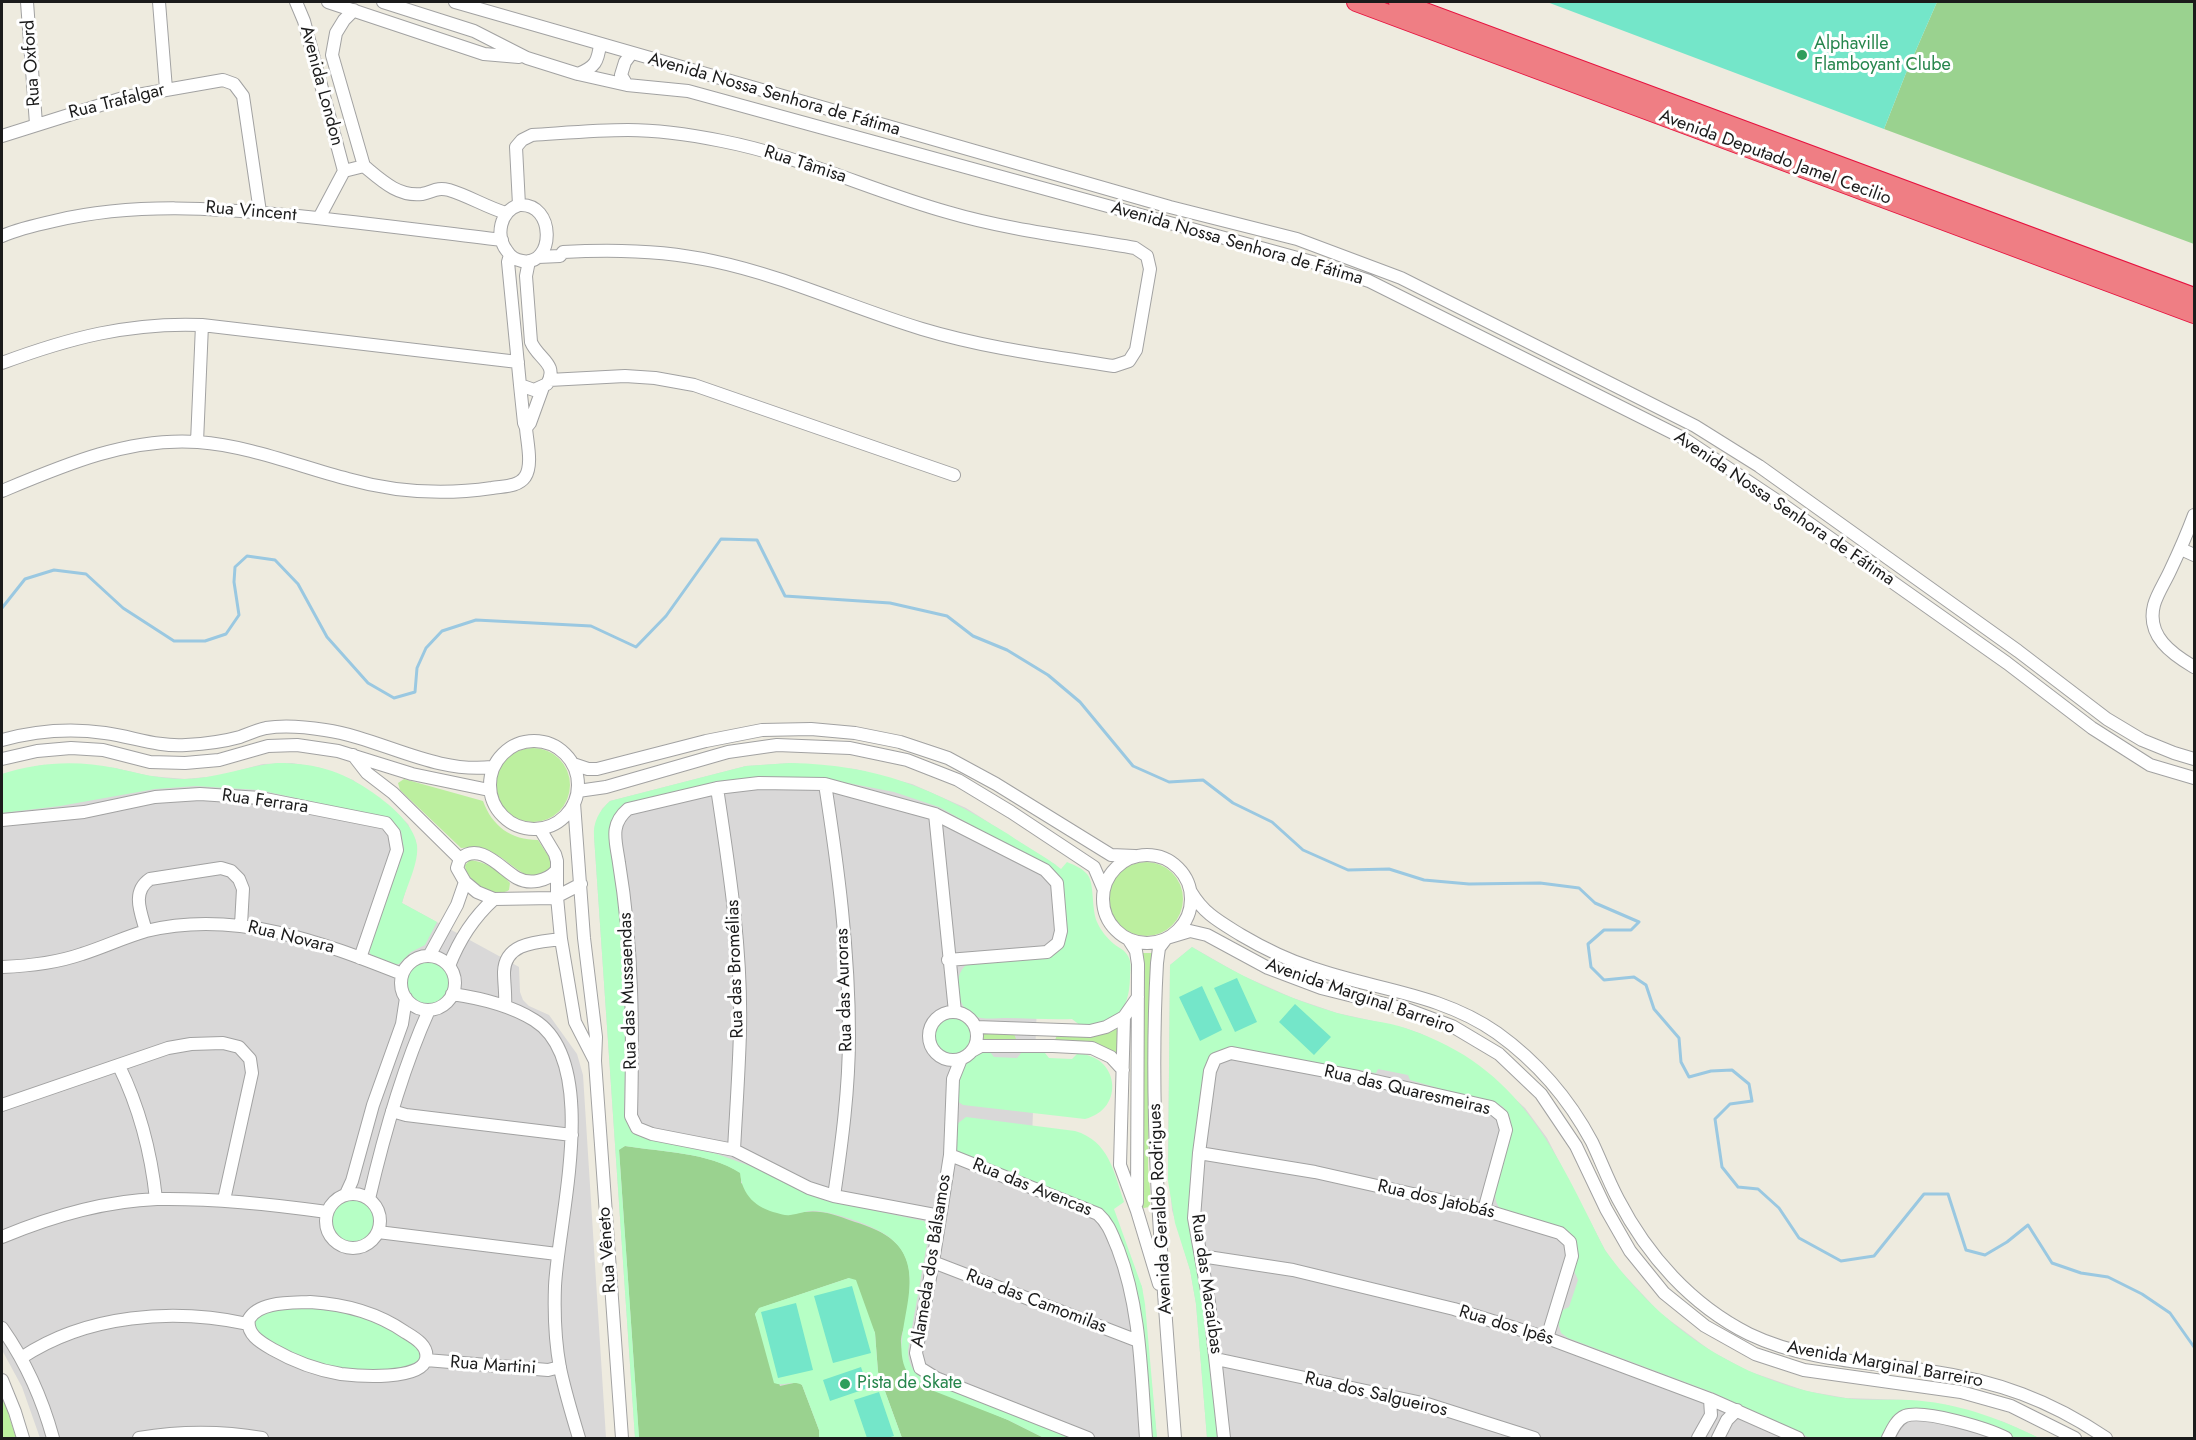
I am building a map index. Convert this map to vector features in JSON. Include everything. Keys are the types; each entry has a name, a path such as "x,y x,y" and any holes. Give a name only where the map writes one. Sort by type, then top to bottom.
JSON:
{"highway":[{"name":"Avenida Deputado Jamel Cecilio","path":"1356,2 2194,314"},
{"name":"Avenida Deputado Jamel Cecilio","path":"1398,2 2194,297"}],"street":[{"name":"Rua Oxford","path":"27,2 36,124"},
{"path":"159,2 166,89"},
{"name":"Avenida London","path":"296,2 304,21 344,171 319,218"},
{"path":"328,2 484,54 527,58"},
{"name":"Avenida Nossa Senhora de Fátima","path":"383,2 474,31 527,58 578,74 627,85 698,94 1312,262 1369,282 1683,438 2007,663 2092,728 2150,765 2194,778"},
{"name":"Avenida Nossa Senhora de Fátima","path":"455,2 1170,207 1297,239 1401,278 1695,426 1759,466 2018,651 2107,719 2142,740 2194,759"},
{"name":"Avenida London","path":"344,171 364,166 332,55 332,46 336,33 354,10"},
{"path":"578,74 591,69 598,62 600,44"},
{"path":"627,85 621,75 625,62 631,54"},
{"path":"321,82 331,82 338,76"},
{"name":"Rua Trafalgar","path":"2,135 107,102 223,80 234,84 243,96 260,212"},
{"name":"Rua Tâmisa","path":"519,205 516,147 522,140 532,135 639,131 711,139 761,150 949,213 993,224 1135,248 1147,256 1150,269 1136,350 1129,361 1114,366 990,347 946,336 756,272 714,261 671,253 628,250 563,252"},
{"path":"334,136 355,132"},
{"path":"364,166 400,192 424,194 435,189 448,190 506,213"},
{"path":"519,205 528,205 537,211 544,220 547,237 552,247 563,252 560,256 519,261 510,255 502,240 500,229 506,213 519,205"},
{"name":"Rua Vincent","path":"2,236 13,231 69,218 126,209 184,207 319,218 502,240"},
{"path":"526,428 551,371 548,362 538,354 531,342 526,276 533,259 544,248 547,237"},
{"path":"2,491 63,466 100,454 148,445 197,442 258,453 369,484 415,490 461,491 516,485 523,480 529,466 508,262 510,255"},
{"path":"2,363 52,344 101,332 150,326 202,325 518,362"},
{"path":"197,442 202,325"},
{"path":"520,385 534,390 546,383 625,376 655,378 694,385 954,475"},
{"path":"2194,514 2191,536 2181,549 2154,605 2152,619 2156,633 2170,652 2194,667"},
{"path":"1825,535 1834,521"},
{"path":"2181,549 2194,555"},
{"path":"2,740 34,733 70,730 105,733 153,744 184,745 232,739 265,728 297,727 343,734 416,757 462,767 479,769 492,767"},
{"path":"573,764 597,770 706,741 762,730 811,729 855,733 900,742 948,758 996,784 1111,855 1150,855 1164,858 1177,866 1186,878 1191,892 1191,905 1180,928 1168,938 1153,943 1129,940 1116,931 1107,919 1102,904 1103,888 1108,877 1124,860 1136,856"},
{"path":"544,742 556,746 573,764 578,777 576,797 560,820 540,829 526,829 512,824 493,804 489,790 492,767 508,748 519,743 544,742"},
{"path":"576,797 728,752 777,745 850,748 907,760 958,780 1094,867 1103,888"},
{"path":"2,759 37,750 70,748 111,752 150,762 185,763 219,760 268,746 311,746 352,754 412,774 489,790"},
{"path":"352,754 366,773 393,793 460,859"},
{"path":"717,788 759,783 825,784 935,814 1045,870 1057,883 1061,931 1058,943 1047,952 948,960"},
{"name":"Rua das Auroras","path":"825,784 840,880 849,1035 845,1116 834,1196"},
{"name":"Rua das Mussaendas","path":"717,788 628,809 619,817 615,831 627,911 632,987 631,1116 637,1128 652,1134 734,1150"},
{"name":"Rua das Bromélias","path":"717,788 733,892 738,961 740,1030 734,1150"},
{"name":"Rua Ferrara","path":"2,820 84,812 155,797 210,794 260,798 386,823 394,833 397,850 360,958"},
{"name":"Rua Vêneto","path":"576,797 584,938 596,1037 595,1060 622,1438"},
{"path":"935,814 955,1012 967,1017 975,1027 977,1040 972,1051"},
{"name":"Rua Vêneto","path":"540,829 555,854 561,939 574,1022 595,1060"},
{"path":"556,871 546,879 533,881 518,878 498,862 468,853 460,859 457,868 465,882 477,892 494,899 557,897 581,884"},
{"path":"146,931 138,898 146,882 150,879 220,868 236,874 242,884 241,925"},
{"path":"429,956 457,905 465,882"},
{"name":"Avenida Marginal Barreiro","path":"1191,892 1199,906 1218,921 1261,946 1311,968 1409,993 1454,1009 1495,1032 1531,1059 1566,1101 1592,1142 1617,1198 1645,1245 1673,1279 1709,1309 1747,1333 1781,1347 1819,1357 1931,1371 1984,1381 2024,1393 2069,1415 2106,1438"},
{"path":"449,966 466,931 494,899"},
{"name":"Rua Novara","path":"2,967 62,960 146,931 193,926 241,925 289,934 402,974"},
{"name":"Avenida Marginal Barreiro","path":"1168,938 1190,932 1207,935 1268,968 1322,988 1408,1010 1452,1026 1499,1054 1541,1094 1576,1146 1606,1209 1630,1251 1664,1293 1705,1326 1755,1354 1804,1370 1961,1392 2011,1406 2075,1438"},
{"name":"Avenida Geraldo Rodrigues","path":"1168,938 1159,948 1156,983 1155,1111 1168,1344"},
{"path":"505,1006 504,971 510,956 522,945 561,939"},
{"name":"Avenida Geraldo Rodrigues","path":"1129,940 1136,951 1138,964 1137,1211"},
{"path":"429,956 437,957 449,966 455,980 452,994 443,1005 429,1010 412,1005 406,998 401,982 402,974 413,960 429,956"},
{"path":"452,994 505,1006 536,1021 554,1042 565,1063 570,1084 572,1135 570,1173 557,1254 555,1314 560,1367 579,1438"},
{"path":"975,1027 1090,1031 1106,1027 1124,1017 1138,997"},
{"path":"345,1194 352,1181 373,1105 402,1024 406,998"},
{"path":"369,1199 392,1111 413,1047 429,1010"},
{"name":"Alameda dos Bálsamos","path":"953,1079 943,1057 937,1054 930,1042 931,1028 940,1016 955,1012"},
{"path":"574,1022 594,1017"},
{"name":"Avenida Geraldo Rodrigues","path":"1124,1017 1120,1165 1158,1280 1168,1344"},
{"path":"1018,1045 1019,1029"},
{"path":"1052,1029 1050,1037 1053,1046"},
{"path":"3,1104 168,1048 191,1044 233,1045 248,1054 252,1063 252,1073 224,1200"},
{"path":"943,1057 961,1059 981,1046 1092,1048 1111,1057 1123,1070"},
{"name":"Rua das Quaresmeiras","path":"1215,1059 1231,1053 1358,1077 1491,1107 1502,1116 1506,1130 1484,1210"},
{"name":"Alameda dos Bálsamos","path":"961,1059 953,1079 950,1155 916,1353 920,1368 936,1378 1088,1438"},
{"name":"Rua das Macaúbas","path":"1215,1059 1210,1071 1199,1153 1194,1218 1216,1359 1224,1438"},
{"path":"119,1066 134,1100 145,1134 156,1199"},
{"path":"392,1111 406,1115 572,1135"},
{"path":"734,1150 809,1188 834,1196 940,1216"},
{"name":"Rua dos Jatobás","path":"1199,1153 1316,1172 1484,1210 1560,1233 1570,1242 1572,1256 1547,1338"},
{"name":"Rua das Avencas","path":"950,1155 1098,1214 1107,1222 1128,1276 1134,1305 1146,1438"},
{"path":"354,1193 369,1199 379,1211 381,1218 378,1232 368,1244 361,1247 345,1247 330,1237 326,1229 327,1212 337,1198 354,1193"},
{"path":"2,1237 87,1209 156,1199 224,1200 327,1212"},
{"path":"1137,1211 1148,1215 1159,1206"},
{"path":"378,1232 557,1254"},
{"name":"Rua dos Ipês","path":"1201,1256 1293,1270 1454,1309 1547,1338 1710,1399 1798,1438"},
{"name":"Rua das Camomilas","path":"933,1262 1138,1341"},
{"name":"Rua Martini","path":"310,1302 343,1305 371,1313 397,1326 424,1346 426,1360 419,1369 393,1375 363,1376 327,1371 297,1361 269,1347 252,1335 248,1324 254,1311 278,1305 310,1302"},
{"path":"21,1358 63,1337 122,1320 184,1316 216,1318 248,1324"},
{"path":"2,1328 37,1389 53,1438"},
{"path":"1168,1344 1175,1438"},
{"name":"Rua dos Salgueiros","path":"1216,1359 1427,1404 1534,1438"},
{"name":"Rua Martini","path":"426,1360 548,1370 560,1367"},
{"path":"2,1380 23,1438"},
{"path":"1698,1438 1711,1415 1710,1399"},
{"path":"1718,1438 1727,1420 1737,1410"},
{"path":"1888,1438 1895,1424 1905,1416 1931,1416 1970,1425 2006,1438"},
{"path":"139,1438 198,1432 262,1438"}],"shaded area":[{"path":"292,763 321,768 353,780 394,810 408,824 416,841 417,853 402,903 519,967 520,992 523,1000 529,1006 549,1015 577,1054 583,1075 606,1438 40,1438 22,1387 2,1350 2,774 42,765 78,764 115,768 150,776 185,779 218,776 263,764"},
{"path":"790,763 855,769 912,784 966,808 1056,865 1082,931 1038,977 1032,1138 1090,1181 1142,1287 1157,1438 635,1438 595,825 602,809 610,801 746,766"},
{"path":"1192,947 1241,975 1293,998 1337,1013 1422,1034 1455,1051 1485,1071 1525,1108 1547,1138 1605,1250 1617,1267 1660,1313 1711,1351 1748,1371 1806,1391 1846,1398 1908,1400 1947,1405 2004,1422 2039,1438 1207,1438 1196,1304 1190,1270 1172,1210 1168,1166 1170,965"}],"green space":[{"name":"Alphaville Flamboyant Clube","path":"1547,2 1937,2 1884,129"},
{"path":"1937,2 2194,2 2194,244 1884,129"},
{"path":"533,748 554,754 564,764 570,785 564,806 554,816 533,822 512,816 502,806 496,785 502,764 512,754"},
{"path":"72,763 101,765 157,777 183,779 207,777 277,763 318,767 343,776 370,790 406,822 413,834 417,852 402,903 437,922 425,945 411,952 399,964 391,965 372,957 369,951 404,850 401,831 388,818 259,790 196,786 155,789 60,806 2,813 2,774 30,767"},
{"path":"790,763 851,768 904,782 930,792 981,818 1061,869 1067,862 1083,870 1091,883 1095,916 1099,925 1107,937 1129,958 1130,978 1127,1000 1118,1014 1111,1019 1081,1026 1072,1019 986,1018 974,1016 968,1012 963,1006 958,990 960,973 964,967 970,963 1047,958 1058,952 1065,938 1047,867 939,807 894,792 848,783 800,778 621,809 613,817 609,831 622,914 627,990 624,1113 626,1121 633,1131 644,1138 717,1154 753,1167 823,1200 924,1221 929,1232 908,1350 913,1369 922,1378 1070,1438 1044,1438 1008,1420 921,1386 907,1372 902,1355 902,1335 909,1293 909,1273 903,1254 889,1237 854,1220 825,1212 814,1211 787,1215 769,1211 747,1194 740,1173 714,1161 684,1154 625,1146 619,1150 639,1438 635,1438 594,836 596,821 610,801 746,766"},
{"path":"404,779 483,801 492,818 504,830 519,837 538,840 551,860 551,870 535,879 486,850 461,848 400,790 398,783"},
{"path":"470,860 487,865 501,874 510,883 509,890 496,893 475,883 466,871 465,865"},
{"path":"1146,862 1167,868 1177,878 1183,899 1177,920 1167,930 1146,936 1125,930 1115,920 1109,899 1115,878 1125,868"},
{"path":"1192,947 1280,993 1337,1013 1408,1029 1447,1045 1480,1066 1507,1090 1551,1147 1605,1250 1628,1279 1680,1329 1710,1350 1774,1381 1809,1391 1853,1399 1909,1400 1943,1404 1992,1418 2039,1438 2015,1438 2005,1433 1922,1410 1883,1438 1810,1438 1714,1393 1568,1338 1561,1333 1558,1322 1561,1311 1569,1307 1578,1280 1574,1271 1577,1248 1502,1210 1496,1200 1496,1188 1511,1131 1510,1118 1502,1106 1410,1080 1408,1075 1378,1069 1376,1073 1236,1049 1207,1067 1189,1199 1189,1214 1207,1318 1217,1438 1207,1438 1196,1304 1190,1270 1175,1223 1168,1181 1170,965"},
{"path":"1140,953 1153,953 1151,961 1148,1167 1151,1201 1149,1207 1144,1208 1139,1194"},
{"path":"428,962 443,968 449,983 443,998 428,1004 413,998 407,983 413,968"},
{"path":"1237,978 1257,1022 1235,1032 1214,988"},
{"path":"1202,986 1222,1030 1200,1041 1179,997"},
{"path":"1295,1004 1331,1037 1314,1055 1279,1022"},
{"path":"953,1017 966,1023 972,1036 966,1049 953,1055 940,1049 934,1036 940,1023"},
{"path":"1117,1028 1117,1058 1055,1040 1057,1035 1099,1035"},
{"path":"984,1033 1014,1034 1016,1039 1015,1041 983,1041 981,1037"},
{"path":"981,1052 990,1052 994,1057 1017,1058 1022,1052 1045,1053 1049,1058 1072,1059 1077,1054 1091,1056 1102,1063 1109,1072 1112,1094 1107,1105 1098,1113 1085,1119 963,1105 957,1101 957,1076 963,1066"},
{"path":"966,1117 1075,1131 1096,1142 1103,1150 1113,1169 1124,1202 1114,1209 1142,1287 1157,1438 1150,1438 1115,1228 958,1152 955,1146 957,1124"},
{"path":"625,1146 684,1154 714,1161 741,1173 741,1183 788,1215 807,1212 829,1214 887,1236 898,1245 909,1267 909,1297 901,1340 911,1379 1008,1420 1044,1438 902,1438 878,1372 875,1333 849,1278 760,1308 755,1314 780,1386 798,1382 802,1385 819,1430 819,1438 639,1438 619,1149"},
{"path":"353,1199 368,1206 375,1221 368,1236 353,1243 338,1236 331,1221 338,1206"},
{"path":"849,1278 856,1280 875,1333 878,1372 902,1438 819,1438 819,1430 802,1385 774,1383 755,1314 759,1308"},
{"path":"852,1286 871,1353 833,1363 814,1296"},
{"path":"796,1303 813,1370 778,1378 761,1312"},
{"path":"310,1307 355,1314 394,1330 419,1349 421,1358 410,1366 396,1370 380,1372 345,1369 294,1355 256,1331 254,1320 259,1315 273,1310"},
{"name":"Pista de Skate","path":"861,1367 868,1388 830,1401 823,1380"},
{"path":"879,1392 894,1436 867,1438 854,1400"},
{"path":"2,1400 5,1403 16,1438 2,1438"}],"waterway":[{"path":"2,608 25,579 54,570 86,574 123,608 174,641 205,641 226,634 239,615 234,582 235,567 247,556 275,560 298,584 327,637 368,683 394,698 415,692 417,668 426,648 442,631 476,620 591,626 636,647 666,616 721,539 757,540 785,596 890,603 947,616 973,636 1007,650 1048,675 1080,702 1133,766 1169,782 1203,780 1233,803 1272,822 1303,850 1348,870 1389,869 1424,880 1469,884 1540,883 1579,888 1595,903 1639,922 1631,930 1604,930 1588,944 1591,967 1604,980 1634,977 1646,985 1654,1009 1679,1038 1681,1062 1689,1077 1711,1071 1732,1070 1749,1084 1752,1101 1730,1104 1715,1119 1722,1167 1738,1187 1758,1189 1779,1208 1799,1238 1841,1261 1874,1256 1924,1194 1948,1194 1966,1250 1985,1255 2007,1242 2028,1225 2052,1263 2081,1273 2108,1277 2142,1294 2170,1313 2194,1347"}],"place":[{"name":"Alphaville Flamboyant Clube","path":"1802,55"},
{"name":"Pista de Skate","path":"845,1384"}]}
